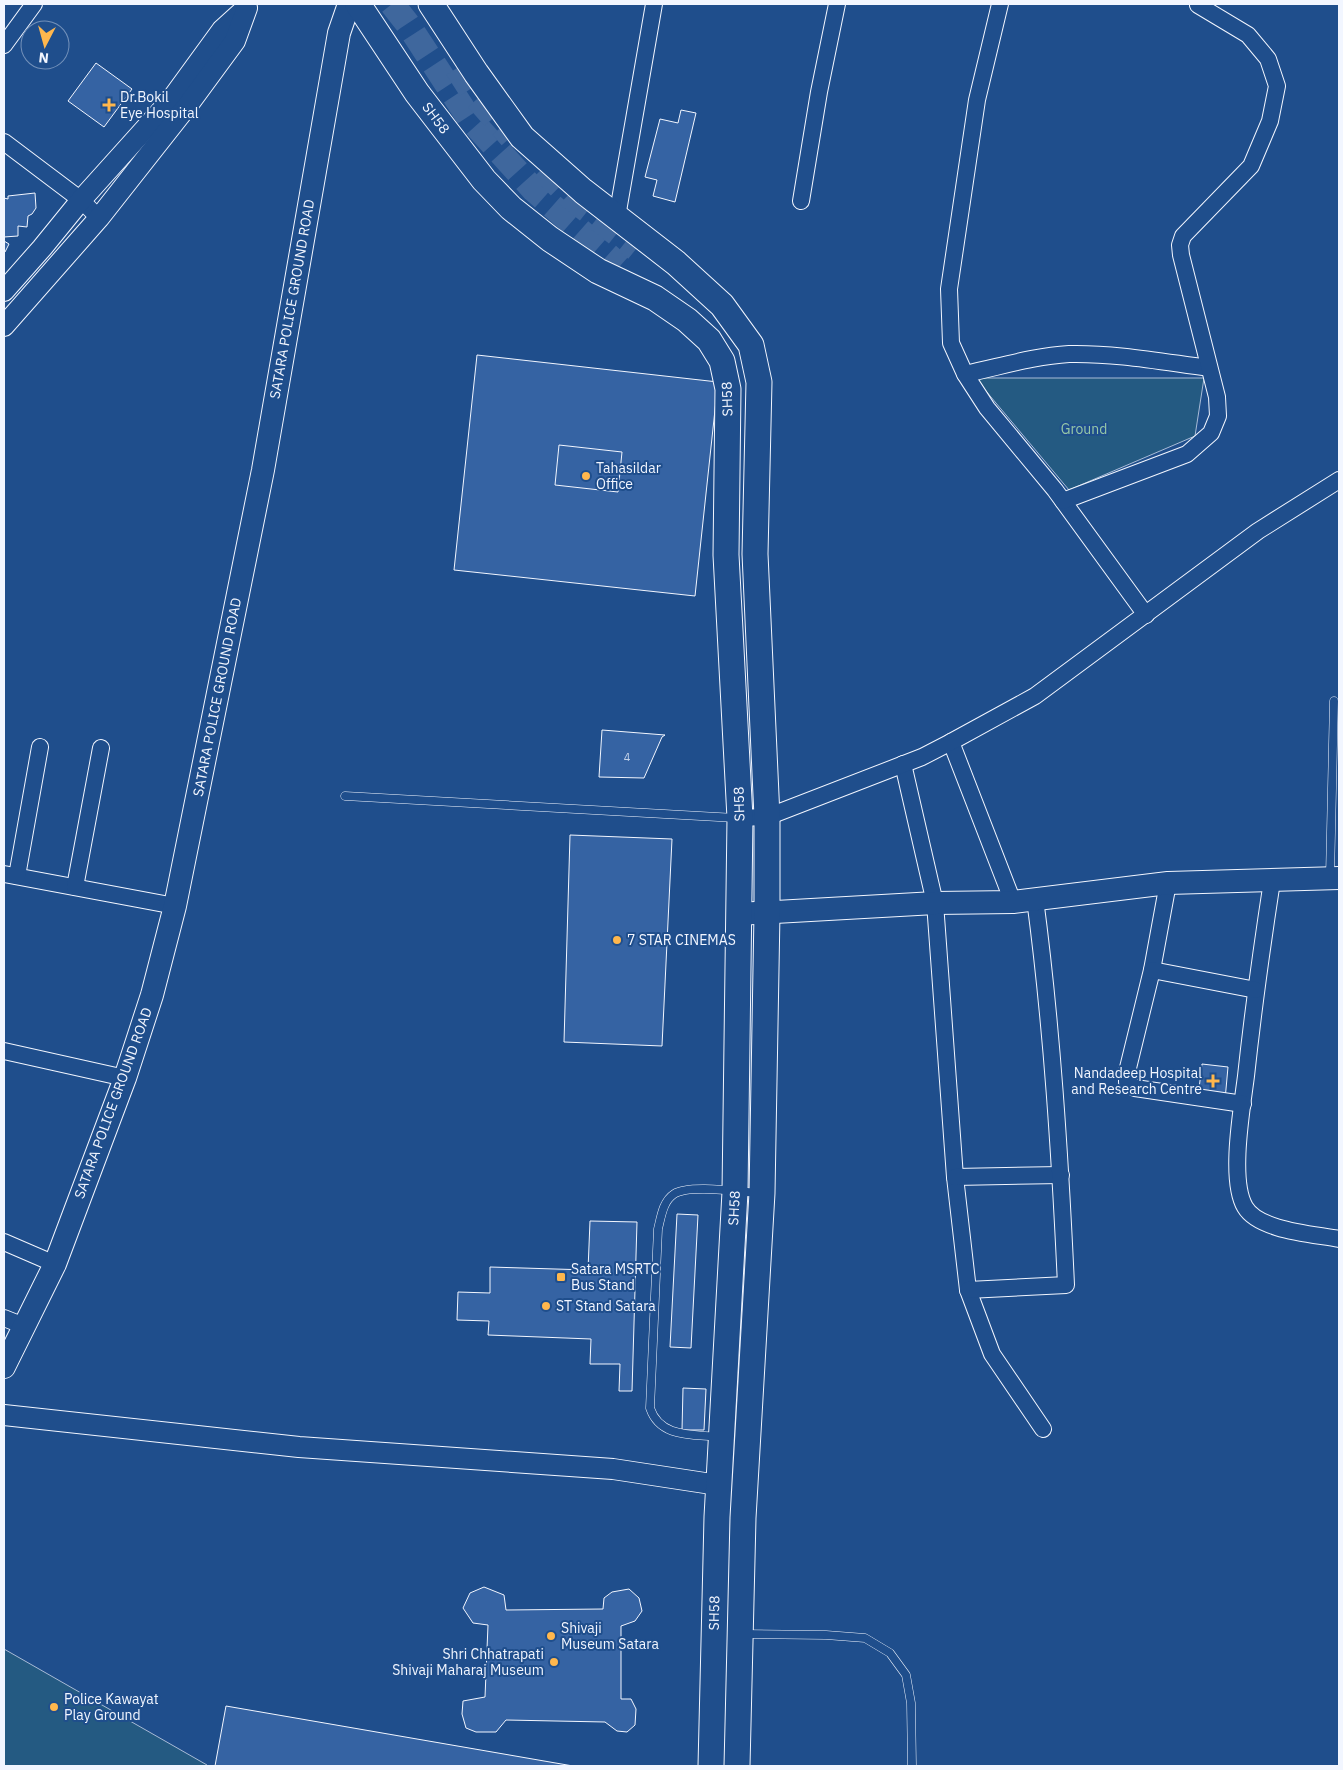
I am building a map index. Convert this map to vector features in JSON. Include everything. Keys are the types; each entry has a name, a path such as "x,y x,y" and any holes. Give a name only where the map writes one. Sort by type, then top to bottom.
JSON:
{"main road":[{"name":"SATARA POLICE GROUND ROAD","path":"4,1367 14,1322 55,1264 125,1078 152,995 175,906 263,470 339,33 349,4"},
{"name":"SH58","path":"358,4 424,101 484,180 511,208 550,239 598,271 655,298 687,320 709,340 722,361 728,389 726,555 740,818 734,1439 743,1518 737,1766"},
{"name":"SH58","path":"431,4 476,73 522,137 583,191 676,262 722,304 751,345 758,382 755,554 767,817 762,1193 734,1439 718,1485 711,1766"},
{"path":"655,298 628,257 722,304"},
{"path":"727,472 757,473"},
{"path":"738,914 1013,902 1168,884 1334,878"}],"street":[{"path":"4,45 34,4"},
{"path":"617,216 654,4"},
{"path":"801,201 837,4"},
{"path":"1000,4 977,100 949,289 951,343 964,374 987,408 1063,502 1146,614"},
{"path":"1063,502 1187,454 1211,433 1218,416 1216,397 1180,245 1183,236 1251,166 1270,121 1277,86 1268,59 1248,35 1198,5"},
{"path":"4,291 81,200 170,100 222,30 248,6"},
{"path":"4,326 99,218 194,97 235,41 248,6"},
{"path":"4,142 81,200 99,218"},
{"path":"964,374 1069,354 1111,356 1209,368"},
{"path":"740,818 767,817 903,764 951,742 1035,696 1258,531 1339,480"},
{"path":"951,742 1013,902"},
{"path":"40,747 11,875 175,906"},
{"path":"75,886 101,748"},
{"path":"903,764 935,904 955,1178 968,1290 992,1354 1042,1429"},
{"path":"1272,881 1256,990 1243,1104 1238,1158 1239,1190 1245,1208 1259,1221 1277,1227 1339,1238"},
{"path":"1168,884 1152,970 1127,1072 1127,1082 1135,1088 1243,1104"},
{"path":"968,1290 1066,1285 1055,1086 1036,899"},
{"path":"1152,970 1256,990"},
{"path":"4,1051 125,1078"},
{"path":"955,1178 1061,1175"},
{"path":"4,1242 55,1264"},
{"path":"4,1415 299,1447 613,1469 718,1485"}],"lane":[{"path":"1334,701 1334,878"},
{"path":"345,796 740,818"},
{"path":"734,1439 672,1432 653,1418 650,1408 658,1228 663,1208 674,1194 695,1189 762,1193"},
{"path":"740,1634 826,1635 865,1638 890,1653 906,1675 911,1704 912,1766"}],"green space":[{"name":"Ground","path":"975,378 1204,378 1195,436 1069,490"},
{"name":"Police Kawayat Play Ground","path":"4,1649 207,1765 4,1766"}],"building":[{"path":"96,63 132,89 104,127 68,101"},
{"path":"681,110 696,113 675,202 653,196 657,180 645,177 660,119 678,123"},
{"path":"35,193 36,208 28,216 27,227 18,226 18,236 4,237 4,198 8,199 8,196"},
{"path":"4,241 9,244 5,252 4,251"},
{"name":"Tahasildar Office","path":"477,355 718,382 695,596 454,570"},
{"name":"Tahasildar Office","path":"559,445 622,452 618,492 555,485"},
{"path":"602,730 665,735 662,737 644,778 599,777"},
{"name":"7 STAR CINEMAS","path":"570,835 672,839 662,1046 564,1042"},
{"path":"1202,1064 1228,1067 1225,1100 1198,1097"},
{"name":"ST Stand Satara","path":"677,1214 698,1215 691,1348 670,1347"},
{"name":"ST Stand Satara","path":"590,1221 637,1222 632,1391 619,1391 620,1364 590,1364 591,1339 488,1335 489,1321 457,1320 458,1292 490,1293 490,1267 588,1270"},
{"path":"683,1388 706,1389 704,1430 682,1430"},
{"name":"Shri Chhatrapati Shivaji Maharaj Museum","path":"484,1587 504,1595 506,1610 603,1609 604,1598 612,1592 629,1589 639,1598 642,1611 635,1621 621,1626 621,1699 631,1699 636,1709 635,1725 627,1732 617,1731 605,1722 506,1720 496,1732 476,1732 466,1728 462,1714 463,1701 485,1697 488,1625 473,1623 463,1608 470,1593"},
{"path":"226,1706 573,1766 215,1766"}],"tunnel":[{"path":"392,4 407,23 469,118 534,190 620,266"},
{"path":"457,68 474,95 511,137"},
{"path":"542,169 569,196 636,249"}],"place":[{"name":"Dr.Bokil Eye Hospital","path":"109,105"},
{"name":"Tahasildar Office","path":"586,476"},
{"name":"7 STAR CINEMAS","path":"617,940"},
{"name":"Nandadeep Hospital and Research Centre","path":"1213,1081"},
{"name":"Satara MSRTC Bus Stand","path":"561,1277"},
{"name":"ST Stand Satara","path":"546,1306"},
{"name":"Shivaji Museum Satara","path":"551,1636"},
{"name":"Shri Chhatrapati Shivaji Maharaj Museum","path":"554,1662"},
{"name":"Police Kawayat Play Ground","path":"54,1707"}]}
